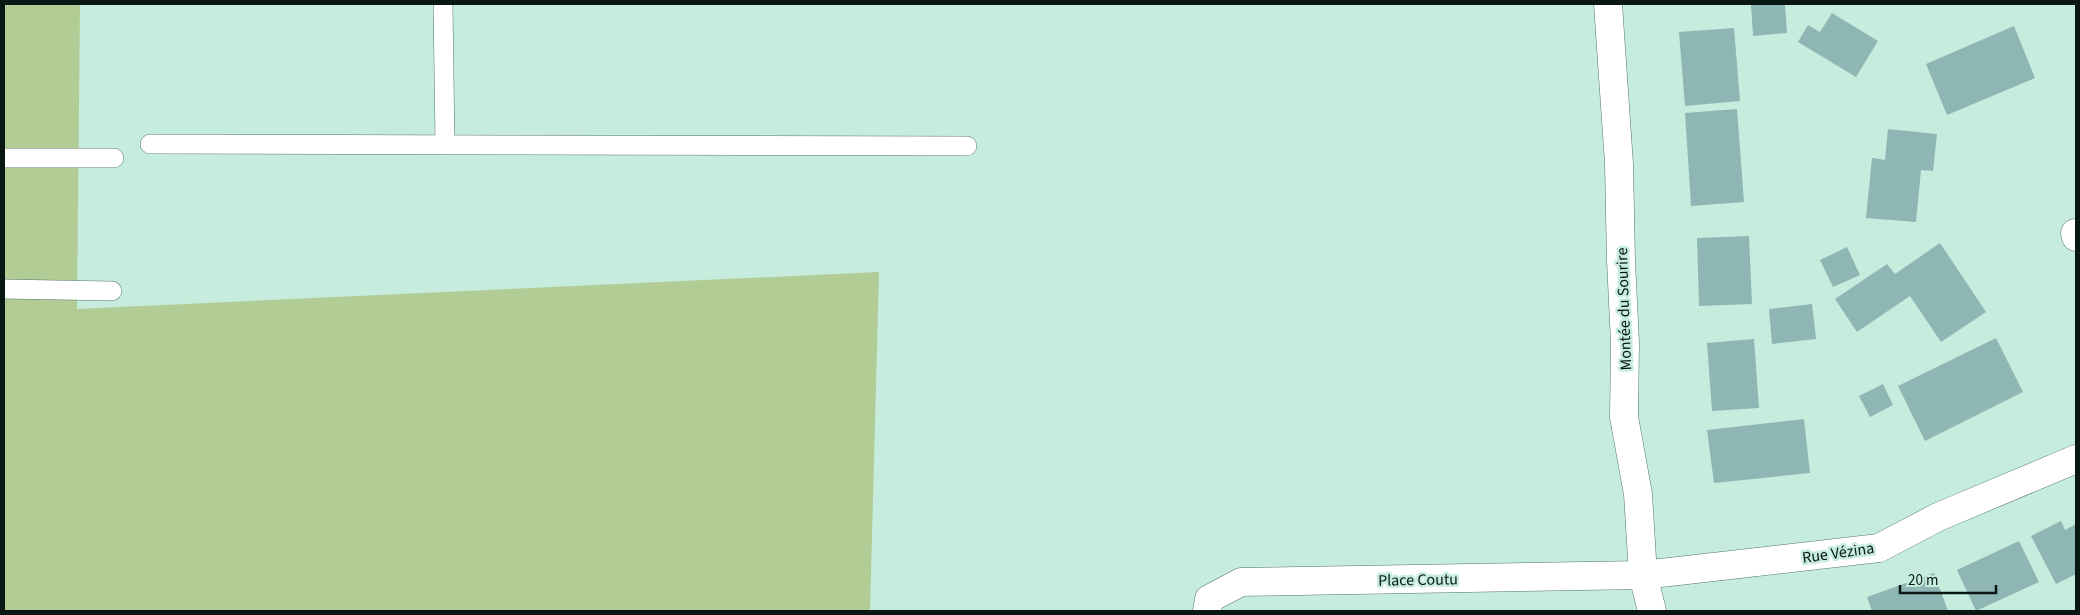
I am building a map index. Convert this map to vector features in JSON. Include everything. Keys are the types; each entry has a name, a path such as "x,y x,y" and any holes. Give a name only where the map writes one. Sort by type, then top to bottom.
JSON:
{"street":[{"name":"Montée du Sourire","path":"1608,4 1619,164 1625,344 1624,417 1638,494 1643,575 1652,611"},
{"name":"Rue Vézina","path":"1643,575 1878,548 1938,517 2076,459"},
{"name":"Place Coutu","path":"1207,611 1210,599 1241,582 1643,575"}],"lane":[{"path":"443,4 445,145"},
{"path":"150,144 967,146"},
{"path":"4,158 114,158"},
{"path":"4,289 112,291"}],"green space":[{"path":"4,4 80,4 77,309 879,272 870,611 4,611"}],"building":[{"path":"1785,4 1787,33 1753,36 1751,5"},
{"path":"1832,13 1878,41 1856,77 1798,42 1808,25 1820,32"},
{"path":"2014,26 2035,78 1947,115 1926,64"},
{"path":"1734,28 1740,101 1685,106 1679,32"},
{"path":"1737,109 1744,202 1691,206 1685,113"},
{"path":"1888,129 1937,134 1933,171 1921,170 1916,222 1866,218 1872,158 1885,160"},
{"path":"1749,236 1752,304 1699,306 1697,238"},
{"path":"1940,243 1986,312 1941,342 1910,296 1857,332 1835,299 1887,264 1895,274"},
{"path":"1847,247 1860,275 1833,287 1820,260"},
{"path":"1812,304 1816,339 1772,344 1769,309"},
{"path":"1996,338 2023,392 1925,441 1898,386"},
{"path":"1754,339 1759,408 1712,411 1707,343"},
{"path":"1883,384 1893,405 1870,417 1859,396"},
{"path":"1804,419 1810,473 1714,483 1707,430"},
{"path":"2061,521 2065,530 2076,524 2076,574 2056,584 2031,536"},
{"path":"2019,541 2039,582 1976,611 1957,570"},
{"path":"1934,573 1948,611 1872,611 1867,597"}]}
